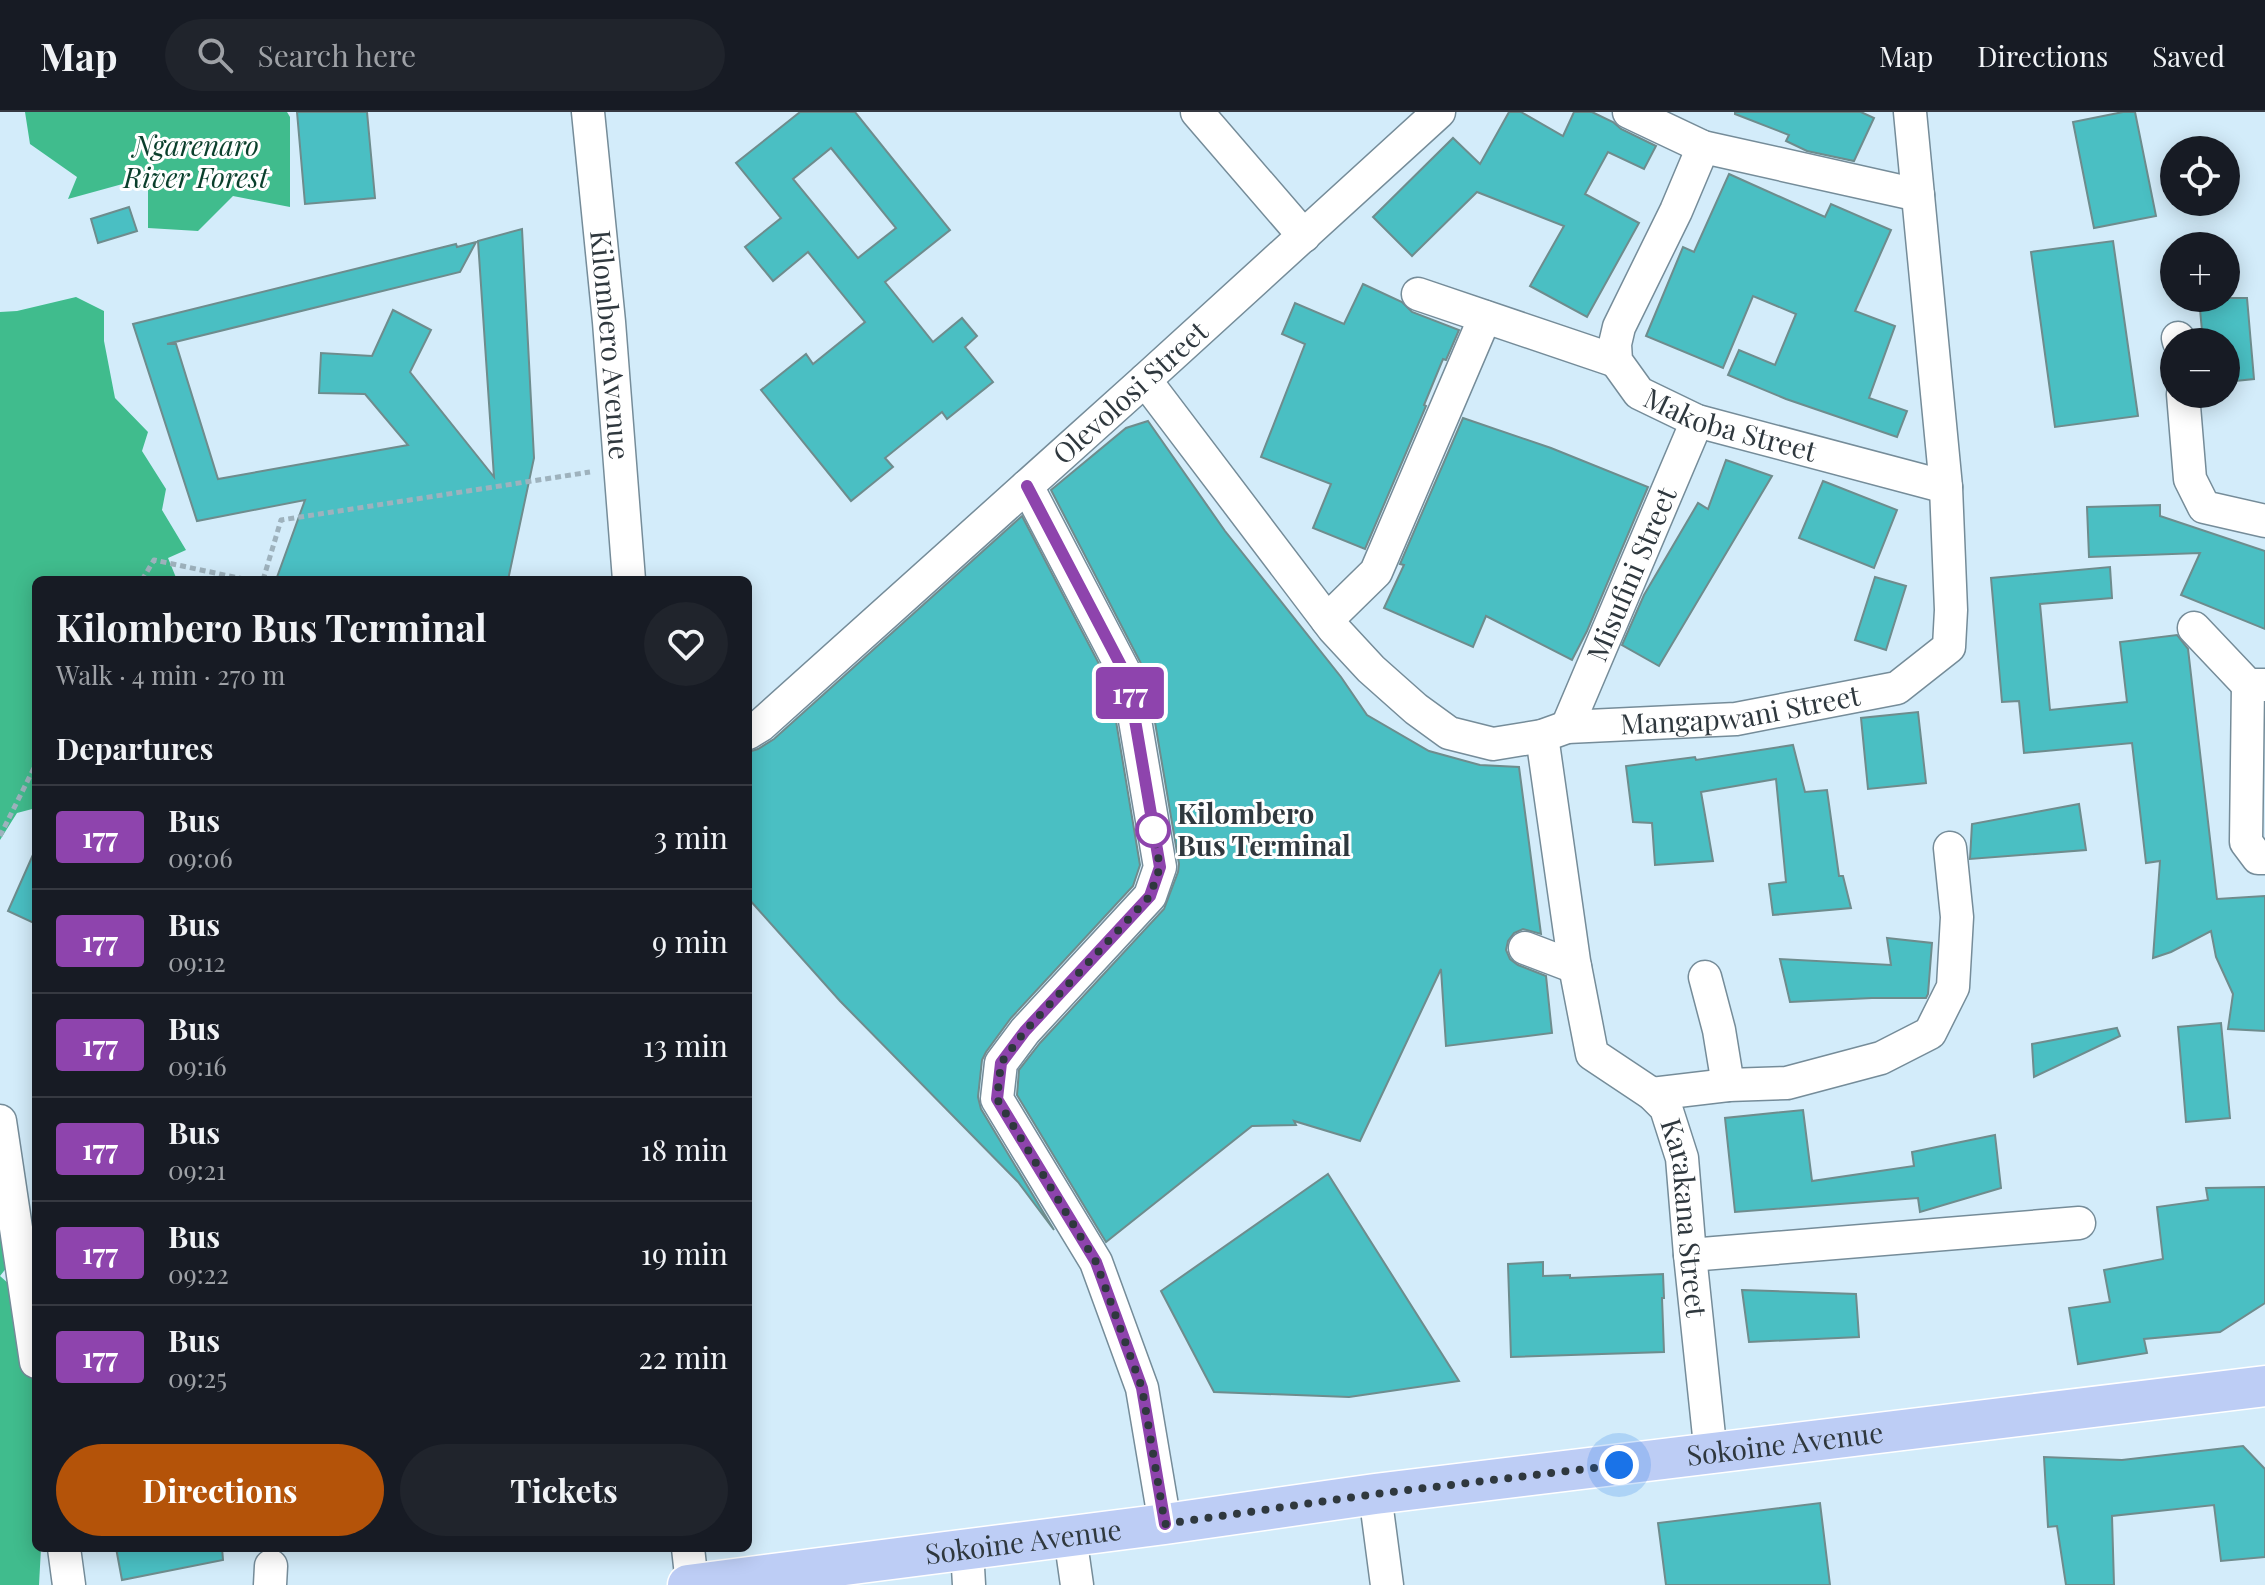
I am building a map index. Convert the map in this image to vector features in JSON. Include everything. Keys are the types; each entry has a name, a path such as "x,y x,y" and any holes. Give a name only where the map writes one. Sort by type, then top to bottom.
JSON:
{"main road":[{"name":"Sokoine Avenue","path":"690,1585 968,1567 1070,1536 1375,1494 2265,1386"}],"street":[{"name":"Kilombero Avenue","path":"588,112 609,322 629,576"},
{"path":"1197,112 1304,236"},
{"name":"Olevolosi Street","path":"752,731 1145,380 1439,112"},
{"path":"1629,112 1703,147 1918,195"},
{"name":"Mangapwani Street","path":"1145,380 1327,620 1371,669 1449,733 1493,744 1554,732 1736,719 1897,688 1949,647 1951,610 1946,487 1910,112"},
{"name":"Makoba Street","path":"1703,147 1676,211 1619,327 1615,344 1616,361 1639,393 1697,421 1946,487"},
{"path":"1418,294 1616,361"},
{"path":"1327,620 1376,572 1485,317"},
{"path":"2184,408 2190,479 2204,507 2265,521"},
{"name":"Misufini Street","path":"1554,732 1697,421"},
{"path":"1027,486 1128,679 1160,867 1150,896 1025,1031 1001,1063 997,1099 1096,1262 1142,1388 1165,1524"},
{"path":"2194,628 2256,685 2246,842 2258,858 2265,858"},
{"name":"Karakana Street","path":"1554,732 1575,967 1592,1054 1652,1094 1666,1108 1682,1158 1711,1455"},
{"path":"1652,1094 1728,1085 1787,1083 1881,1058 1930,1033 1953,987 1957,917 1950,848"},
{"path":"1525,948 1575,967"},
{"path":"1705,977 1719,1030 1728,1085"},
{"path":"0,1121 32,1335"},
{"path":"1690,1255 2079,1223"},
{"path":"1375,1494 1387,1585"},
{"path":"1070,1536 1077,1585"},
{"path":"65,1552 69,1585"},
{"path":"688,1552 690,1585"}],"path":[{"path":"264,576 281,520 620,467"},
{"path":"144,576 154,560 229,576"},
{"path":"0,836 32,772"}],"green space":[{"name":"Ngarenaro River Forest","path":"25,112 287,112 290,117 290,207 233,196 198,231 148,228 148,177 68,199 77,177 30,144"},
{"path":"76,297 104,311 104,341 115,398 148,432 142,451 166,489 162,510 186,550 168,558 175,576 32,576 32,809 17,813 0,840 0,312"},
{"path":"0,1175 22,1248 0,1276"},
{"path":"0,1276 32,1304 32,1319 15,1339 32,1354 32,1552 41,1552 39,1585 0,1585"}],"building":[{"path":"297,112 367,112 375,198 305,204"},
{"path":"800,112 855,112 950,230 885,282 933,342 962,318 977,336 965,347 993,382 947,419 942,412 885,458 893,467 851,501 761,390 806,354 813,364 865,322 808,252 773,281 745,247 781,218 736,163","holes":["831,148 896,228 858,258 793,179"]},
{"path":"1509,112 1521,112 1563,136 1574,112 1592,112 1656,146 1644,169 1608,152 1585,194 1639,223 1587,317 1530,286 1564,226 1477,192 1412,256 1373,217 1453,138 1480,164"},
{"path":"1735,112 1861,112 1874,118 1854,161 1807,151 1786,141 1789,135"},
{"path":"2135,112 2156,216 2094,228 2073,122"},
{"path":"1729,174 1825,217 1831,204 1891,230 1855,311 1895,326 1869,398 1907,411 1897,437 1786,399 1728,375 1739,350 1775,365 1796,314 1753,296 1723,368 1646,336 1683,247 1694,252"},
{"path":"129,207 137,231 98,243 91,219"},
{"path":"522,229 534,458 509,576 277,576 305,500 197,521 133,324 456,244 457,247 476,242 460,272 167,344 176,344 218,479 408,445 365,394 319,393 321,353 372,356 393,310 431,330 410,372 494,477 478,241"},
{"path":"2113,241 2138,416 2055,427 2031,252"},
{"path":"1363,284 1402,302 1412,312 1459,330 1446,360 1443,359 1365,549 1313,528 1331,484 1261,457 1305,344 1282,334 1295,303 1344,324"},
{"path":"2240,298 2247,298 2254,379 2240,380 2240,328 2202,328 2200,312 2240,312"},
{"path":"1463,418 1551,448 1648,487 1572,660 1486,616 1473,647 1384,608"},
{"path":"1148,421 1225,531 1341,677 1367,715 1429,751 1480,765 1519,767 1541,934 1523,929 1514,933 1506,950 1510,959 1518,965 1546,976 1552,1033 1446,1046 1441,969 1360,1141 1294,1121 1296,1125 1252,1126 1106,1242 1017,1095 1019,1070 1040,1043 1164,909 1178,872 1147,675 1051,490 1126,428"},
{"path":"1726,460 1772,476 1659,666 1622,645 1644,595 1698,503 1708,509"},
{"path":"1823,481 1897,510 1874,568 1799,538"},
{"path":"2160,505 2160,516 2265,551 2265,629 2181,595 2200,553 2089,557 2087,507"},
{"path":"1022,516 1110,685 1140,865 1133,886 1011,1018 982,1060 978,1097 981,1109 1054,1230 1018,1182 840,1001 752,902 752,751 774,739"},
{"path":"2110,567 2112,598 2040,604 2050,710 2127,702 2120,642 2177,635 2188,649 2217,899 2265,896 2265,1031 2228,1029 2233,994 2216,957 2211,931 2153,958 2160,861 2146,863 2132,743 2024,753 2019,701 2002,702 1991,578"},
{"path":"1875,577 1906,586 1886,650 1855,640"},
{"path":"1918,712 1926,783 1868,789 1861,718"},
{"path":"1793,745 1805,792 1827,790 1839,876 1843,876 1851,908 1773,915 1769,884 1786,882 1776,779 1701,792 1713,861 1655,865 1652,823 1633,822 1626,766 1695,757 1696,760"},
{"path":"2079,804 2086,850 1970,859 1972,824"},
{"path":"32,857 32,922 8,911"},
{"path":"1887,938 1932,943 1926,998 1790,1002 1780,959 1891,965"},
{"path":"2221,1023 2230,1118 2186,1122 2178,1027"},
{"path":"2117,1028 2120,1036 2034,1077 2032,1044"},
{"path":"1803,1110 1812,1181 1914,1166 1912,1152 1995,1135 2001,1188 1920,1212 1918,1198 1735,1212 1725,1118"},
{"path":"1328,1174 1459,1381 1349,1397 1214,1392 1161,1291"},
{"path":"2265,1187 2265,1303 2220,1332 2144,1339 2147,1353 2078,1364 2069,1308 2110,1302 2104,1270 2163,1259 2157,1207 2208,1200 2206,1188"},
{"path":"1543,1262 1543,1276 1570,1275 1570,1278 1663,1274 1664,1352 1511,1357 1508,1264"},
{"path":"1742,1290 1856,1294 1859,1337 1749,1342"},
{"path":"2243,1446 2265,1469 2265,1557 2221,1561 2214,1505 2112,1516 2114,1585 2066,1585 2057,1526 2048,1527 2044,1457 2122,1460"},
{"path":"1820,1503 1830,1585 1666,1585 1658,1523"},
{"path":"117,1552 222,1552 223,1560 122,1580"}],"bus line":[{"name":"177","path":"1027,486 1128,679 1160,867 1150,896 1025,1031 1001,1063 997,1099 1096,1262 1142,1388 1165,1524"}],"place":[{"name":"Kilombero Bus Terminal","path":"1153,830"}],"route":[{"path":"1153,830 1160,867 1150,896 1025,1031 1001,1063 997,1099 1096,1262 1142,1388 1165,1524 1375,1494 1619,1465"}]}
